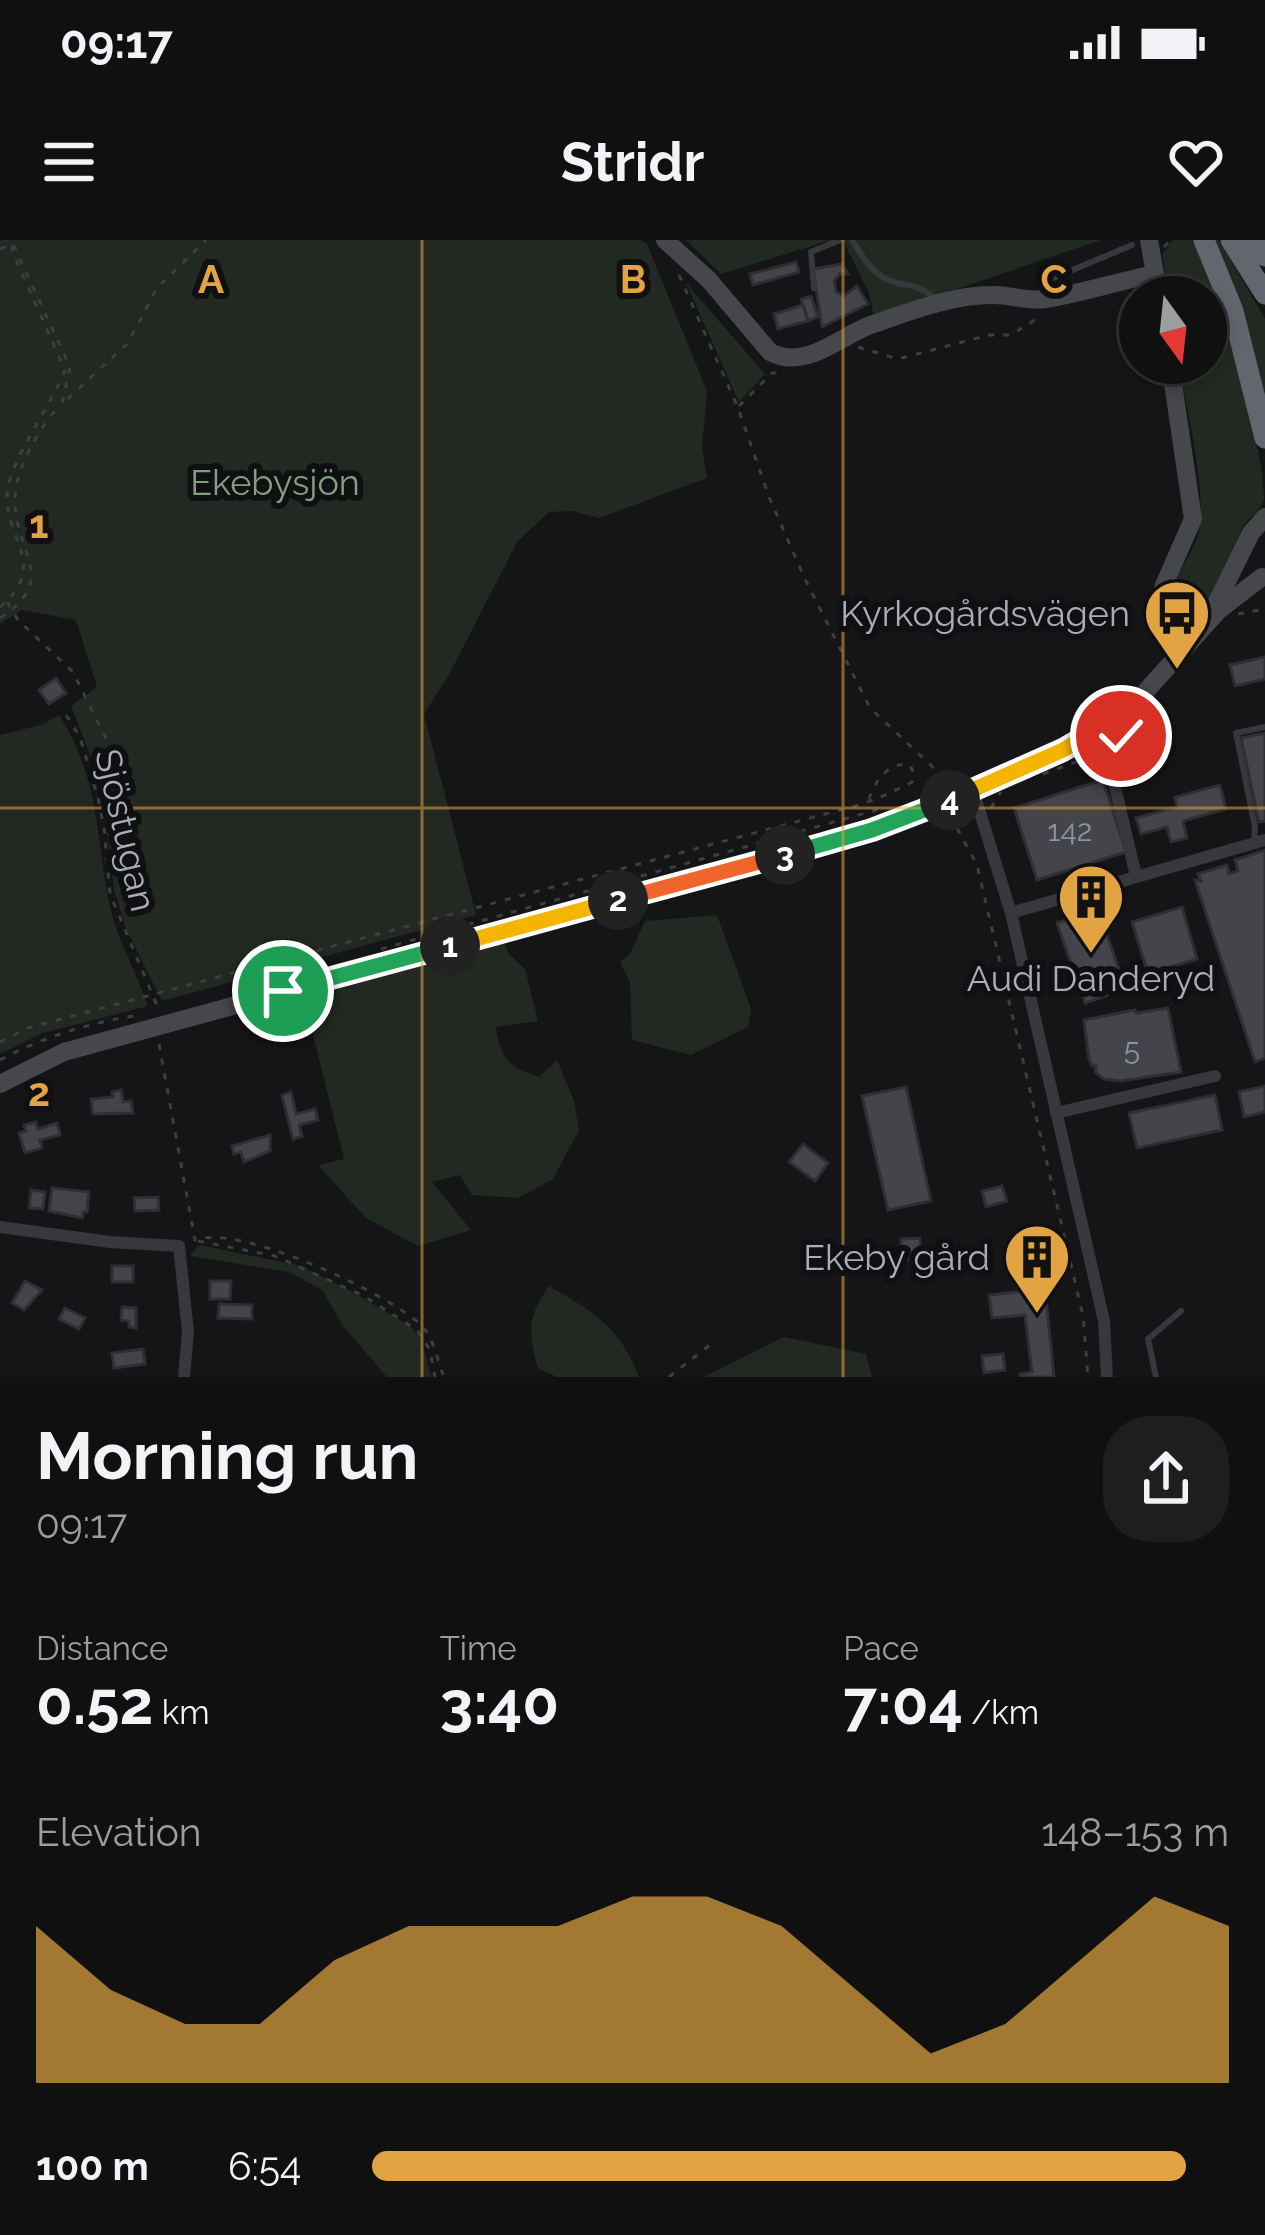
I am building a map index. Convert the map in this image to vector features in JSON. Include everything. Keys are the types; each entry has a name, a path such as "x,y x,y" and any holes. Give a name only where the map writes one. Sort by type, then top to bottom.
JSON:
{"highway":[{"path":"1204,240 1233,311 1265,438"},
{"path":"1231,240 1265,294"},
{"path":"1254,240 1265,256"}],"street":[{"path":"664,240 710,280 770,352 783,359 806,356 867,326 941,304 990,295 1026,302 1155,274 1141,242"},
{"path":"1173,384 1193,519 1162,600 1176,621 1200,629"},
{"path":"1200,629 1251,533 1265,517"},
{"path":"0,1084 64,1052 157,1018 833,842 973,790 1063,750 1137,701 1200,629 1236,594 1263,578 1247,546"},
{"path":"1114,720 1121,729 1120,757 1110,766 1136,877"},
{"path":"973,790 1011,913 1104,1321 1107,1377"},
{"path":"1011,913 1260,841"},
{"path":"1056,1113 1215,1076"},
{"path":"0,1227 87,1240 179,1246 188,1332 184,1377"}],"lane":[{"path":"814,288 811,252 840,240"},
{"path":"852,240 885,279 919,285 941,304"},
{"path":"1044,282 1141,242"},
{"path":"1089,263 1099,286"},
{"path":"1260,841 1236,733 1265,728"},
{"path":"1156,1377 1148,1339 1181,1311"}],"path":[{"path":"6,240 14,244 70,368 62,404"},
{"path":"0,618 29,590 33,572 14,503 17,481 48,417 128,343 157,288 206,240"},
{"path":"0,249 14,244"},
{"path":"0,608 22,580 24,562 7,489 65,370 12,251 14,244"},
{"path":"676,268 738,408 804,577 871,708 937,771 938,784 930,790"},
{"path":"850,346 898,359 989,335 1011,335 1055,306"},
{"path":"738,408 772,374 798,369"},
{"path":"7,602 18,620 74,672 132,790 131,804 105,838"},
{"name":"Sjöstugan","path":"66,716 80,737 105,838 110,894 153,996 195,1240"},
{"path":"0,1042 28,1028 868,802 912,782 910,764 892,766 873,785 868,802"},
{"path":"369,952 885,807"},
{"path":"956,821 976,865 994,931 1083,1316 1088,1377"},
{"path":"0,1060 31,1044 109,1020 157,1018"},
{"path":"195,1240 207,1235 271,1248 334,1273 422,1326 444,1377"},
{"path":"195,1240 275,1256 364,1296 417,1330 430,1350 435,1377"},
{"path":"669,1377 711,1343"}],"green space":[{"name":"Ekebysjön","path":"0,240 640,240 647,244 707,391 702,448 707,478 599,518 572,511 549,512 517,542 424,714 476,915 162,1001 126,929 114,890 95,767 71,706 97,687 76,620 22,610 0,624"},
{"path":"686,240 831,240 721,274"},
{"path":"843,240 1101,240 874,317 869,293"},
{"path":"1173,240 1195,240 1208,276 1166,276 1162,254"},
{"path":"1211,240 1219,240 1265,319 1265,405 1227,289 1227,276 1223,276"},
{"path":"686,283 765,374 739,402"},
{"path":"1227,334 1248,407 1264,498 1243,527 1216,594 1194,612 1177,609 1174,599 1177,580 1199,531 1198,471 1183,384 1227,384"},
{"path":"59,715 83,763 111,911 148,1006 43,1033 0,1054 0,735 41,725"},
{"path":"717,915 751,1009 748,1027 691,1055 632,1040 630,982 620,962 630,954 645,921"},
{"path":"502,939 525,969 538,1021 496,1027 500,1047 513,1065 539,1077 557,1060 574,1101 579,1130 553,1179 518,1198 472,1195 460,1175 432,1182 471,1230 418,1246 366,1218 318,1165 344,1159 304,999"},
{"path":"199,1245 301,1266 358,1295 421,1338 431,1377 387,1377 344,1327 322,1290 289,1272 190,1256"},
{"path":"549,1286 604,1322 623,1345 639,1377 557,1377 538,1368 532,1325"},
{"path":"784,1337 866,1354 872,1377 704,1377"}],"building":[{"path":"796,262 799,272 753,285 750,274"},
{"path":"842,264 848,274 834,281 836,292 844,296 857,286 868,304 822,327 813,269"},
{"path":"811,296 818,317 808,321 801,299"},
{"path":"803,305 808,321 778,329 774,314"},
{"path":"1265,657 1265,679 1235,686 1230,665"},
{"path":"56,678 66,693 49,704 39,690"},
{"path":"1265,733 1265,821 1259,822 1241,738"},
{"path":"1103,780 1126,852 1037,880 1014,808"},
{"path":"1220,785 1226,809 1183,821 1187,838 1171,842 1167,827 1141,834 1136,818 1177,807 1175,797"},
{"path":"1265,850 1265,1058 1255,1062 1195,880 1201,881 1198,874 1227,865 1229,874 1238,871 1235,860"},
{"path":"1182,907 1197,959 1148,974 1132,922"},
{"name":"Audi Danderyd","path":"1098,909 1126,989 1085,1003 1057,923"},
{"path":"1168,1008 1181,1072 1120,1081 1095,1072 1084,1020"},
{"path":"1265,1086 1265,1112 1244,1117 1239,1092"},
{"path":"906,1087 931,1201 888,1210 862,1096"},
{"path":"121,1090 123,1102 131,1101 133,1113 93,1114 91,1099 113,1097 112,1092"},
{"path":"291,1092 296,1114 315,1109 318,1120 299,1125 302,1136 293,1139 282,1095"},
{"path":"1215,1095 1222,1130 1137,1148 1129,1113"},
{"path":"36,1122 38,1129 57,1123 60,1135 40,1140 42,1148 25,1153 19,1133 26,1131 24,1125"},
{"path":"270,1135 270,1151 244,1162 241,1152 234,1154 232,1146"},
{"path":"803,1144 828,1163 815,1181 789,1162"},
{"path":"1002,1186 1007,1201 986,1207 982,1191"},
{"path":"52,1188 89,1192 87,1212 82,1218 49,1211"},
{"path":"31,1190 45,1192 43,1209 29,1208"},
{"path":"158,1197 159,1210 135,1211 134,1198"},
{"path":"920,1238 921,1260 902,1261 901,1239"},
{"name":"Ekeby gård","path":"1042,1259 1054,1377 1020,1377 1032,1372 1025,1315 992,1318 989,1295 1024,1291 1021,1261"},
{"path":"112,1266 133,1266 133,1282 112,1282"},
{"path":"25,1281 42,1290 24,1310 12,1303"},
{"path":"210,1281 231,1281 230,1299 210,1299"},
{"path":"219,1304 252,1305 252,1319 218,1318"},
{"path":"122,1307 136,1308 136,1328 121,1320"},
{"path":"65,1308 85,1318 79,1329 59,1319"},
{"path":"143,1349 145,1364 114,1368 112,1353"},
{"path":"1003,1354 1005,1370 984,1373 982,1356"}],"place":[{"name":"Kyrkogårdsvägen","path":"1177,672"},
{"name":"Audi Danderyd","path":"1091,956"},
{"name":"Ekeby gård","path":"1037,1316"}],"route":[{"path":"283,991 833,842 945,802 1063,750 1114,720 1121,736"}]}
